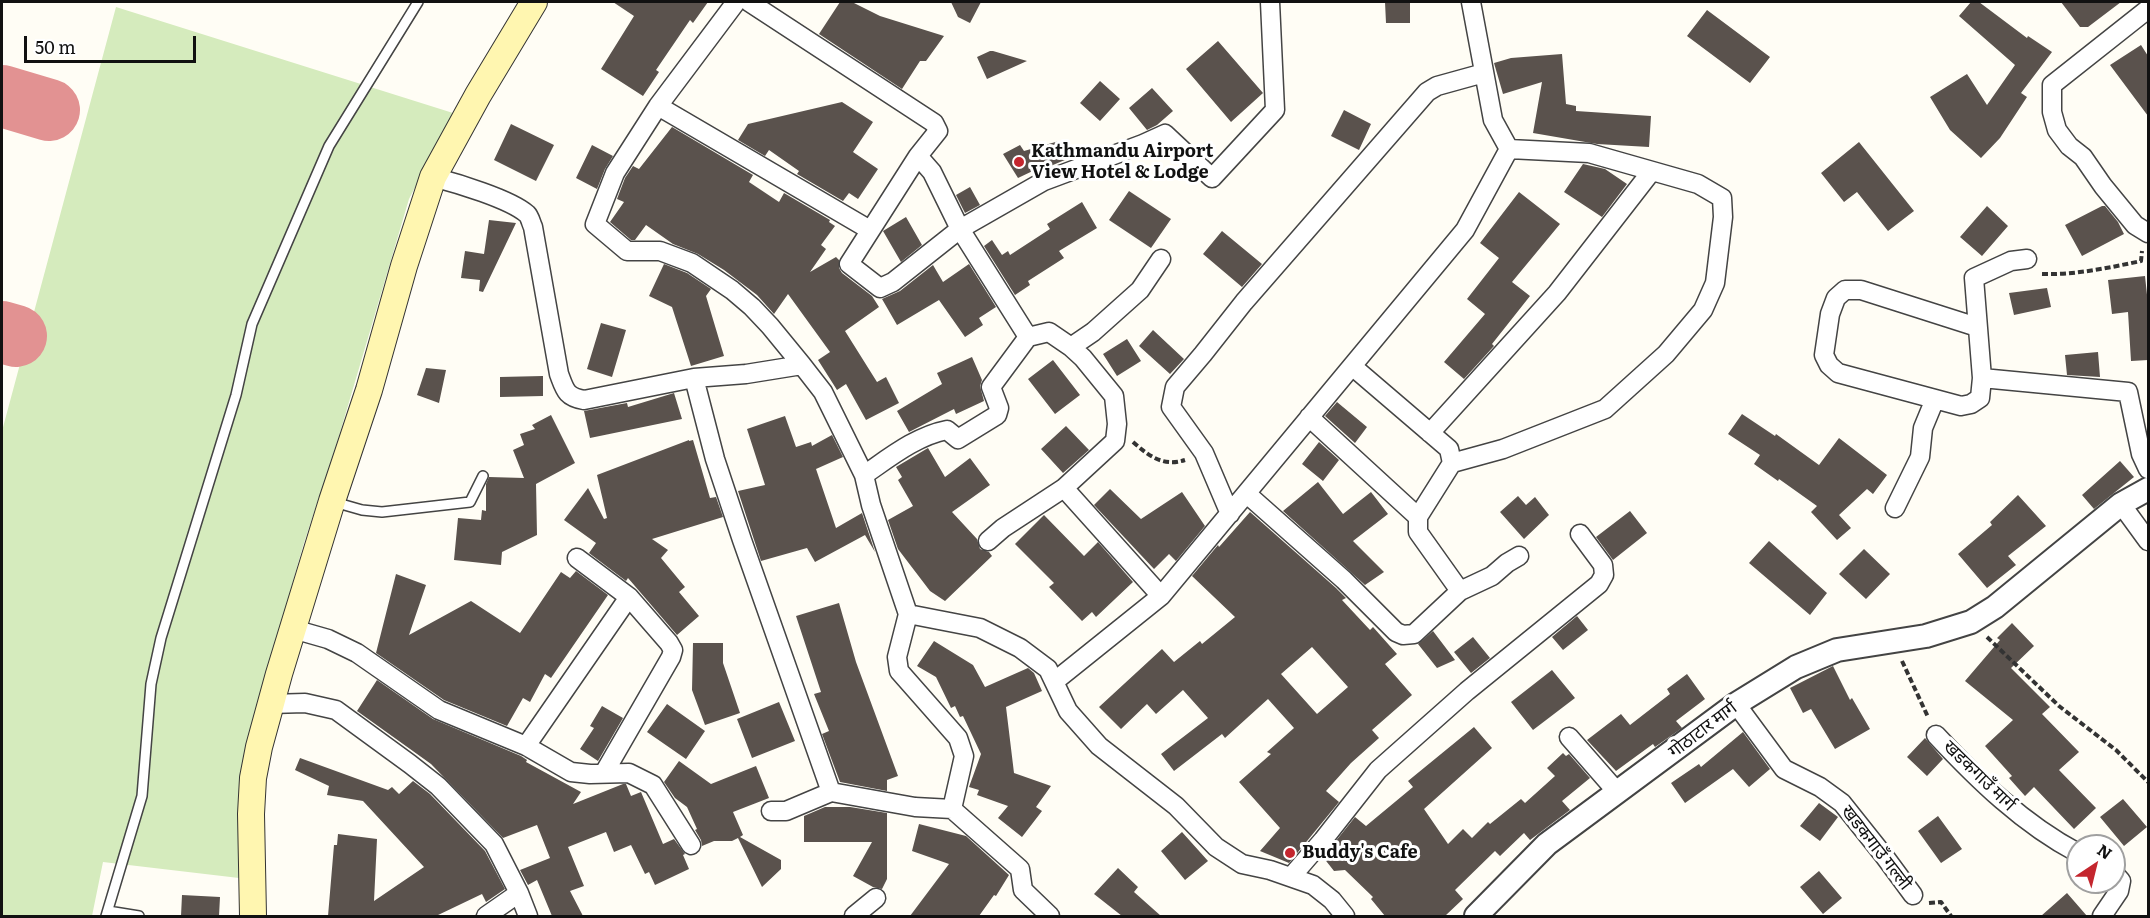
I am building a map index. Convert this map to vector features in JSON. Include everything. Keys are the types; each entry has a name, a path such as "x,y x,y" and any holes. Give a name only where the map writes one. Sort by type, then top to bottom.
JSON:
{"main road":[{"path":"253,916 251,814 253,778 270,704 332,501 369,390 404,266 433,177 534,2"}],"street":[{"path":"736,2 658,106 615,173 595,224 627,251 660,251 692,263 732,290 770,326 823,392 864,475 871,506 908,614 897,657 899,671 958,738 964,756 952,809"},
{"path":"749,2 934,123 938,131 918,156 849,264 880,288 893,282 960,229 1044,181 1165,134 1212,178 1275,110 1270,2"},
{"path":"1471,2 1493,120 1509,149"},
{"path":"2142,229 2103,186 2083,157 2069,146 2057,130 2052,112 2052,85 2148,9"},
{"path":"1230,514 1204,453 1171,407 1175,387 1244,302 1428,92 1437,86 1484,73"},
{"path":"658,106 870,230"},
{"path":"1460,591 1418,532 1418,517 1452,463 1503,449 1605,409 1666,354 1703,310 1715,283 1722,198 1698,184 1589,153 1509,149"},
{"path":"1054,681 1161,596 1465,230 1509,149"},
{"path":"918,156 932,172 960,229 1028,337"},
{"path":"1430,433 1557,293 1651,172"},
{"path":"433,177 468,186 529,215 559,374 566,392 572,398 584,400 694,378 746,374 802,365"},
{"path":"1977,327 1861,290 1845,290 1836,298 1830,314 1824,355 1829,365 1838,373 1961,406 1971,404 1980,398 1982,378 1974,278 2011,261 2027,259"},
{"path":"1071,347 1093,332 1140,290 1161,260"},
{"path":"864,475 899,451 937,432 947,430 958,439 996,415 999,408 991,387 1028,337 1049,332 1083,358 1114,396 1117,424 1115,441 1064,488 1003,528 988,541"},
{"path":"1352,366 1449,449 1452,463"},
{"path":"694,378 715,459 831,792"},
{"path":"1982,378 2128,392 2141,454 2148,469"},
{"path":"1895,508 1920,457 1923,428 1935,399"},
{"path":"1309,417 1418,517"},
{"path":"1064,488 1161,596"},
{"name":"गोठाटार मार्ग","path":"1488,913 1547,844 1736,704 1796,666 1837,650 1926,636 1971,622 1995,607 2121,504 2148,489"},
{"path":"1247,494 1344,580 1396,632 1403,635 1414,634 1460,591 1492,576 1506,563 1519,556"},
{"path":"2121,504 2148,541"},
{"path":"1291,877 1378,770 1467,691 1599,584 1604,575 1603,565 1580,534"},
{"path":"577,558 630,597 673,650 604,773"},
{"path":"526,746 630,597"},
{"path":"908,614 980,628 1020,648 1048,669 1068,711 1099,746 1176,806 1216,848 1242,864 1313,885 1332,900 1345,916"},
{"path":"293,629 328,639 357,653 439,710 526,746 572,772 629,773 652,785 691,845"},
{"path":"270,704 305,703 336,710 438,786 494,844 528,916"},
{"name":"खडकगाउँ गल्ली","path":"1736,704 1785,769 1820,787 1842,803 1913,895"},
{"name":"खडकगाउँ मार्ग","path":"1936,735 2012,809 2038,829 2066,846"},
{"path":"1569,737 1618,793"},
{"path":"771,810 786,811 831,792 915,807 952,809 1020,869 1023,890 1050,916"},
{"path":"486,916 519,893"},
{"path":"2102,916 2117,894"},
{"path":"854,916 876,898"}],"lane":[{"path":"139,916 107,914 142,796 151,684 161,638 236,395 252,324 329,146 418,2"},
{"path":"332,501 362,510 382,512 470,502 483,476"}],"path":[{"path":"2027,259 2032,274 2067,275 2140,261 2142,229"},
{"path":"1117,424 1148,456 1158,461 1175,463 1204,453"},
{"path":"1971,622 2059,706 2116,750 2148,782"},
{"name":"खडकगाउँ मार्ग","path":"1893,642 1936,735"}],"green space":[{"path":"116,7 453,113 409,199 339,436 303,546 249,737 238,805 239,878 103,862 92,916 2,916 2,431"}],"building":[{"path":"613,2 708,2 693,23 690,20 656,70 659,72 643,96 601,69 634,16"},
{"path":"840,2 852,2 880,16 944,36 926,61 920,61 902,89 819,34"},
{"path":"951,2 981,2 970,23 958,17"},
{"path":"1385,2 1410,2 1410,23 1386,23"},
{"path":"1971,2 1979,2 2027,38 2028,36 2052,52 2021,93 2027,97 2000,138 1981,158 1950,130 1930,97 1967,74 1987,105 2015,65 1959,16"},
{"path":"2061,2 2121,2 2088,27 2080,27"},
{"path":"1707,10 1770,57 1750,83 1687,36"},
{"path":"1218,41 1263,93 1231,122 1186,69"},
{"path":"2141,45 2148,56 2148,116 2110,65"},
{"path":"990,51 1027,61 987,79 977,57"},
{"path":"1562,54 1566,104 1576,106 1576,111 1651,116 1649,147 1597,144 1533,133 1542,82 1503,94 1494,63 1511,58"},
{"path":"1100,81 1120,99 1100,121 1080,103"},
{"path":"1152,88 1173,111 1157,125 1147,130 1129,108"},
{"path":"842,102 873,122 853,152 878,169 858,199 849,193 843,201 797,174 799,171 769,150 765,156 738,140 748,124"},
{"path":"1344,110 1371,124 1359,150 1331,136"},
{"path":"511,124 554,145 536,181 494,160"},
{"path":"672,127 753,175 749,182 779,202 784,193 830,220 829,222 835,226 821,245 826,249 810,272 836,257 842,273 872,296 879,307 845,331 877,382 886,377 899,403 866,420 846,384 837,390 818,360 830,352 788,294 774,314 757,295 698,254 673,244 646,225 635,240 631,240 610,222 624,202 617,199 625,178 633,166 639,169"},
{"path":"1059,141 1072,157 1018,178 1003,154 1020,145 1024,151"},
{"path":"1859,142 1914,211 1888,231 1857,192 1844,202 1821,173"},
{"path":"592,145 613,156 597,189 576,178"},
{"path":"1583,164 1605,169 1627,184 1602,217 1564,192"},
{"path":"970,187 980,205 965,213 956,195"},
{"path":"1129,191 1171,219 1151,248 1109,220"},
{"path":"1519,192 1560,224 1512,282 1530,296 1492,344 1494,346 1464,379 1444,362 1485,314 1467,299 1499,258 1480,243"},
{"path":"1082,202 1097,228 1059,251 1064,258 1028,281 1030,285 1015,295 984,246 992,240 1002,255 1008,251 1010,255 1050,229 1047,224"},
{"path":"1987,206 2008,226 1982,256 1960,237"},
{"path":"2105,206 2118,222 2124,234 2082,256 2065,225"},
{"path":"906,217 922,245 901,262 883,231"},
{"path":"489,220 516,223 483,292 479,291 480,280 461,278 465,251 484,254"},
{"path":"1222,231 1262,264 1242,287 1203,254"},
{"path":"664,264 687,273 711,289 706,296 724,356 691,366 672,307 649,296"},
{"path":"969,264 996,307 979,318 983,325 965,337 939,300 897,325 882,299 900,291 933,265 943,282"},
{"path":"2145,276 2148,304 2148,360 2131,361 2128,312 2112,314 2108,280"},
{"path":"2047,288 2051,307 2014,315 2009,293"},
{"path":"601,323 626,330 612,377 587,369"},
{"path":"1153,330 1184,359 1170,374 1139,346"},
{"path":"1127,339 1141,361 1117,376 1103,354"},
{"path":"2098,352 2100,377 2067,375 2065,355"},
{"path":"972,357 982,380 980,386 984,401 956,414 954,409 909,432 897,411 942,384 937,373"},
{"path":"1053,360 1080,395 1055,414 1028,379"},
{"path":"426,368 446,370 439,403 417,395"},
{"path":"543,376 543,396 500,397 500,377"},
{"path":"674,393 682,419 590,438 584,411 627,403 628,407"},
{"path":"1337,402 1367,427 1355,443 1325,416"},
{"path":"1742,414 1775,436 1776,434 1819,465 1839,438 1887,475 1873,494 1867,489 1839,515 1851,528 1837,540 1811,512 1817,506 1754,464 1760,455 1728,434"},
{"path":"551,415 575,463 536,484 537,535 502,552 501,565 454,560 458,518 481,520 482,510 486,511 486,484 489,477 524,478 513,450 524,445 520,434 535,429 532,425"},
{"path":"785,416 796,447 811,442 812,446 832,435 843,457 816,469 836,528 862,513 875,552 865,535 815,562 807,548 761,561 738,491 765,485 747,429"},
{"path":"1066,426 1089,450 1063,473 1041,449"},
{"path":"693,440 710,498 716,497 723,517 652,539 668,550 661,558 685,587 679,592 699,616 677,635 628,578 626,581 589,553 596,543 564,520 588,488 604,519 607,518 597,475"},
{"path":"1319,442 1339,460 1323,481 1302,464"},
{"path":"928,448 945,477 970,458 990,485 952,512 977,539 980,549 989,552 992,556 945,601 930,591 898,549 888,520 913,506 898,480 902,477 896,467"},
{"path":"2120,461 2134,477 2094,509 2082,495"},
{"path":"1318,482 1343,514 1371,492 1388,514 1353,541 1384,572 1365,585 1283,511"},
{"path":"1110,489 1141,519 1182,492 1205,526 1176,561 1169,554 1154,569 1094,505"},
{"path":"2018,495 2046,526 2008,556 2016,565 1987,588 1958,554 1992,525 1990,522"},
{"path":"1518,496 1526,505 1535,497 1549,515 1524,539 1500,512"},
{"path":"1630,511 1647,533 1613,560 1596,537"},
{"path":"1250,512 1336,588 1346,598 1342,600 1370,630 1373,627 1397,654 1385,664 1412,695 1372,730 1379,738 1351,763 1326,791 1339,802 1289,863 1260,851 1280,828 1239,782 1271,754 1267,752 1294,728 1268,699 1225,738 1222,734 1174,771 1161,754 1208,718 1183,690 1156,714 1147,704 1121,729 1099,707 1162,649 1174,662 1200,641 1202,644 1235,617 1192,576 1218,545 1219,547","holes":["1312,647 1348,687 1317,714 1281,674"]},
{"path":"1044,515 1084,556 1098,542 1133,582 1096,617 1092,612 1082,621 1049,587 1054,583 1015,544"},
{"path":"1769,541 1827,593 1810,615 1749,563"},
{"path":"1864,549 1890,574 1866,599 1839,574"},
{"path":"576,571 608,595 551,678 545,674 530,702 523,698 507,726 444,700 376,653 396,574 426,585 409,635 471,601 520,633 561,572 570,578"},
{"path":"839,603 856,662 898,776 887,780 887,791 840,782 822,734 829,731 814,694 821,692 796,616"},
{"path":"1577,616 1588,630 1563,650 1552,637"},
{"path":"2012,623 2034,646 2011,668 2050,707 2042,714 2079,752 2059,770 2096,808 2074,829 2034,787 2025,796 2009,778 2012,776 1985,746 2013,720 1965,681 2000,640 1997,638"},
{"path":"1433,631 1455,660 1437,668 1418,644"},
{"path":"1473,637 1490,658 1471,673 1454,652"},
{"path":"934,641 973,665 985,687 1028,668 1034,673 1042,691 1006,707 1014,773 1051,786 1036,807 1042,811 1022,837 998,818 1008,806 977,795 979,790 969,787 981,754 963,716 960,717 955,706 951,708 936,677 917,666"},
{"path":"693,643 723,643 723,663 740,713 705,725 692,690"},
{"path":"1833,666 1850,700 1852,698 1870,729 1835,749 1811,709 1803,713 1790,688"},
{"path":"1552,670 1575,698 1533,730 1511,702"},
{"path":"1687,674 1705,699 1676,721 1682,728 1655,747 1653,744 1616,771 1587,740 1621,714 1630,725 1670,694 1667,689"},
{"path":"377,680 433,719 521,756 527,760 526,762 581,792 573,804 623,784 626,784 631,796 641,792 663,844 674,839 685,854 683,855 689,869 655,885 649,872 645,874 631,845 614,852 606,832 568,847 584,886 570,891 583,916 552,916 537,880 528,885 520,870 550,858 537,825 503,838 431,764 357,711"},
{"path":"779,702 795,741 752,758 737,719"},
{"path":"667,704 705,731 686,759 647,732"},
{"path":"602,706 623,718 598,761 580,749 594,728 590,726"},
{"path":"1474,727 1492,748 1424,809 1448,844 1463,829 1472,838 1488,822 1490,824 1521,799 1525,803 1555,776 1547,768 1563,753 1566,756 1569,754 1590,778 1562,801 1570,810 1530,840 1524,833 1500,856 1495,851 1455,890 1463,899 1445,916 1385,916 1371,899 1373,897 1345,870 1334,871 1323,857 1355,817 1366,826 1413,787 1408,781"},
{"path":"1743,732 1770,769 1749,787 1733,769 1685,803 1671,783 1699,764 1701,767"},
{"path":"1925,738 1943,759 1927,776 1907,757"},
{"path":"300,758 388,790 392,787 399,794 413,781 430,794 485,851 505,889 486,902 482,894 436,916 328,916 334,845 337,845 338,834 377,839 374,901 424,867 363,801 327,795 329,786 295,770"},
{"path":"679,761 711,784 756,766 769,798 733,812 743,835 740,837 781,860 781,869 762,887 738,838 732,841 714,841 702,846 687,807 675,798 664,782"},
{"path":"2123,799 2147,827 2126,844 2126,834 2114,834 2100,817"},
{"path":"1819,803 1838,817 1820,841 1800,826"},
{"path":"825,807 850,807 887,813 887,879 882,889 873,887 853,876 872,842 804,842 804,816"},
{"path":"1938,816 1962,849 1941,863 1918,831"},
{"path":"919,824 966,836 1009,875 996,896 994,895 979,916 910,916 949,864 912,851"},
{"path":"1182,832 1208,861 1185,880 1161,851"},
{"path":"1118,868 1138,887 1134,892 1161,916 1122,916 1094,894"},
{"path":"1819,871 1842,898 1823,914 1800,887"},
{"path":"2066,894 2087,916 2041,916"},
{"path":"182,895 220,897 219,916 181,916"}],"taxiway":[{"path":"2,96 49,110"},
{"path":"2,332 16,336"}],"place":[{"name":"Kathmandu Airport View Hotel & Lodge","path":"1019,162"},
{"name":"Buddy's Cafe","path":"1290,853"}]}
